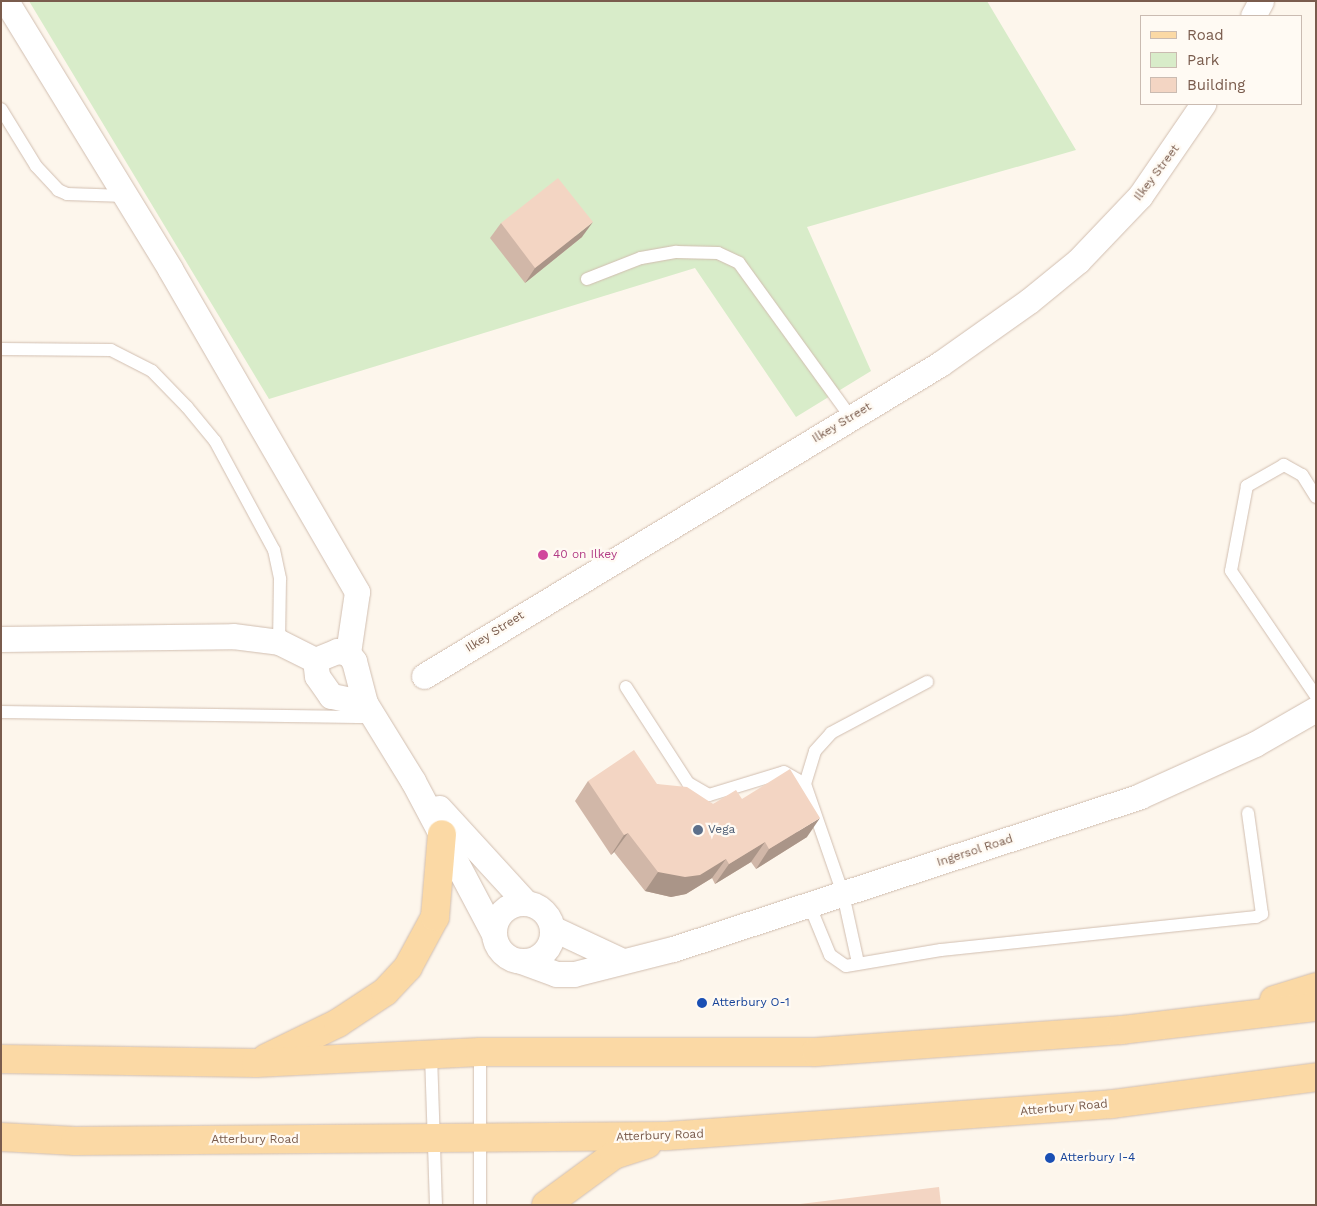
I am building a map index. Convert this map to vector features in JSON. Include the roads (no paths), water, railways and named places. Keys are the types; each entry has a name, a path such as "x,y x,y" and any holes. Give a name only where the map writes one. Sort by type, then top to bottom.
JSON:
{"main road":[{"path":"256,1063 338,1023 385,992 408,967 434,917 442,834"},
{"path":"1251,1014 1276,999 1316,987"},
{"path":"1,1060 256,1063 480,1052 816,1052 1122,1030 1316,1007"},
{"name":"Atterbury Road","path":"1,1137 478,1139 667,1136 1112,1104 1316,1077"},
{"path":"546,1205 614,1155 667,1136"}],"street":[{"path":"6,1 125,196 177,264 357,592 348,653 361,674 370,710 414,781 494,934 502,953 522,961 544,952 552,928"},
{"path":"1253,15 1261,1"},
{"name":"Ilkey Street","path":"424,676 851,418 990,329 1078,261 1162,169 1202,105"},
{"path":"1,639 234,636 279,642 315,660 337,651 348,653"},
{"path":"315,660 316,676 331,696 370,710"},
{"name":"Ingersol Road","path":"522,961 565,974 591,972 620,960 673,949 1140,796 1255,744 1316,709"},
{"path":"414,781 526,903 541,908 552,928 620,960"},
{"path":"494,934 507,908 526,903"}],"lane":[{"path":"3,116 36,166 58,190 67,194 125,196"},
{"path":"587,279 641,258 676,252 718,253 738,263 851,418"},
{"path":"1,349 111,350 152,371 187,407 215,441 274,550 280,579 279,642"},
{"path":"1316,497 1302,474 1284,465 1247,486 1231,571 1316,696"},
{"path":"858,963 842,894 805,784 815,751 831,734 927,682"},
{"path":"626,687 688,783 708,795 784,772 805,784"},
{"path":"1,712 370,710"},
{"path":"809,904 833,959 840,966 941,950 1261,916 1248,813"},
{"path":"480,1052 478,1139 480,1205"},
{"path":"431,1055 432,1139 436,1205"}],"place":[{"name":"40 on Ilkey","path":"543,555"},
{"name":"Vega","path":"698,830"},
{"name":"Atterbury O-1","path":"702,1003"},
{"name":"Atterbury I-4","path":"1050,1158"}]}
